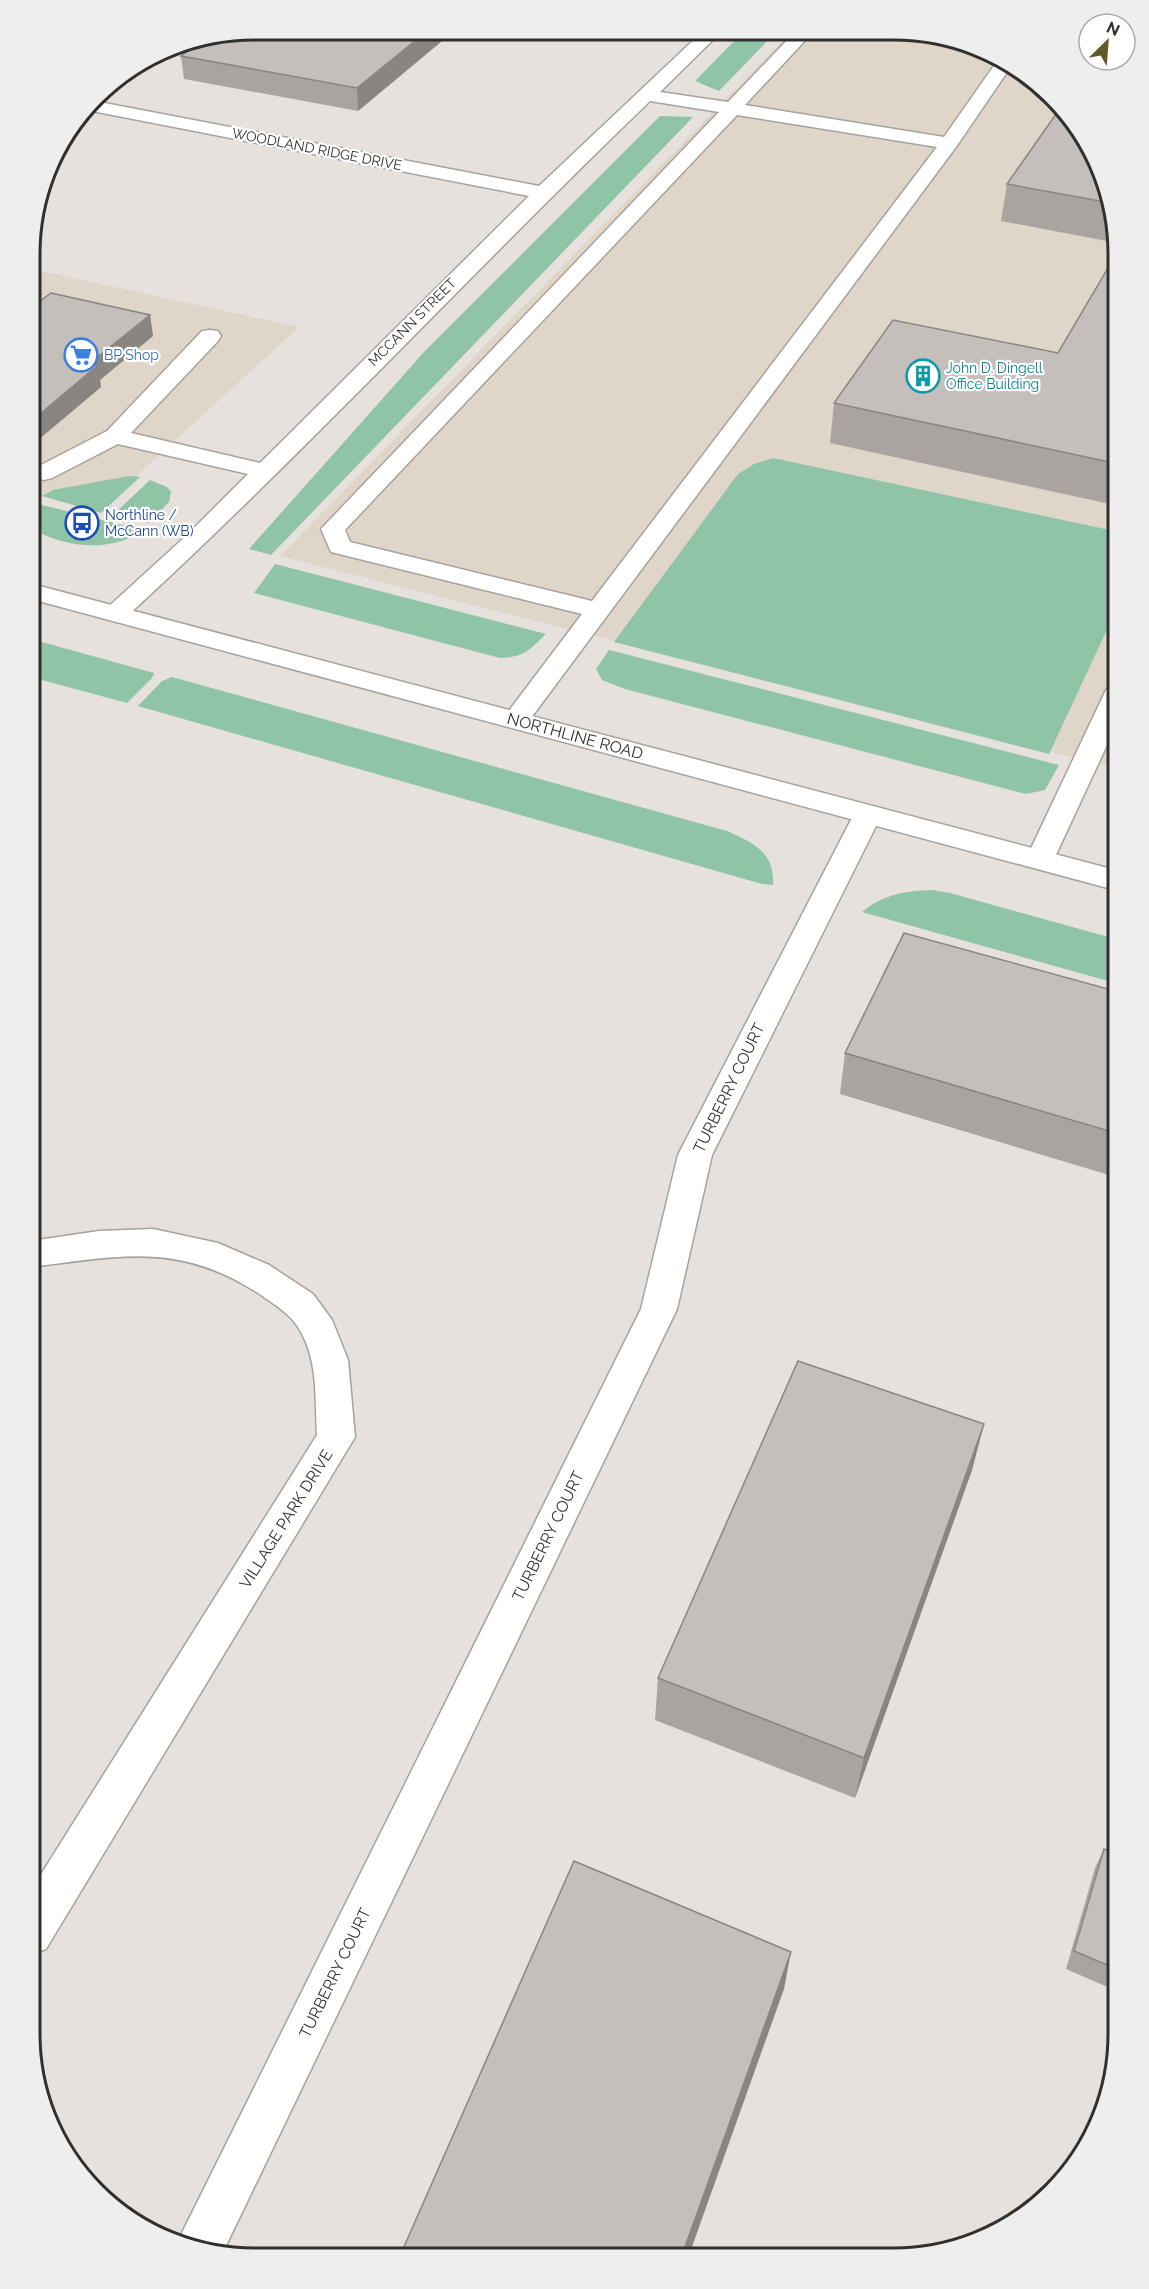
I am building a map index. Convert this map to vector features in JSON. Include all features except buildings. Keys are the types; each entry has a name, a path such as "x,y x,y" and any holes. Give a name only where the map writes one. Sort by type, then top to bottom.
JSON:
{"street":[{"name":"MCCANN STREET","path":"116,614 195,540 543,193 703,40"},
{"path":"598,610 340,547 333,529 797,40"},
{"path":"515,720 949,143 1001,68"},
{"path":"647,95 949,143"},
{"name":"WOODLAND RIDGE DRIVE","path":"100,107 543,193"},
{"path":"40,473 115,436 210,336"},
{"path":"115,436 264,471"},
{"name":"NORTHLINE ROAD","path":"40,593 1108,877"},
{"path":"1040,859 1108,714"},
{"name":"TURBERRY COURT","path":"203,2242 659,1310 695,1155 868,814"},
{"name":"VILLAGE PARK DRIVE","path":"40,1253 99,1244 153,1242 206,1252 257,1275 301,1304 319,1330 330,1360 336,1437 40,1917"}],"shaded area":[{"path":"783,40 895,40 923,42 964,52 1014,76 1036,94 1055,113 1080,147 1097,185 1108,240 1108,766 280,556"},
{"path":"40,271 299,327 99,510 40,495"}],"green space":[{"path":"735,40 768,40 719,91 695,81"},
{"path":"660,116 693,117 271,555 249,549 424,352"},
{"path":"773,458 1108,530 1108,628 1049,754 614,642 738,474 754,464"},
{"path":"129,476 140,477 101,513 42,496 53,490"},
{"path":"150,480 167,487 171,492 169,502 149,523 113,515"},
{"path":"40,504 134,528 141,532 128,539 100,545 72,543 40,533"},
{"path":"275,564 546,634 526,652 500,658 254,593"},
{"path":"40,641 154,673 152,678 127,703 40,679"},
{"path":"609,650 1059,765 1045,790 1026,794 625,689 602,680 596,669"},
{"path":"172,677 727,831 761,850 770,865 773,885 762,884 138,706 162,681"},
{"path":"932,890 950,893 1108,937 1108,981 862,912 887,897 913,891"}],"place":[{"name":"BP Shop","path":"81,355"},
{"name":"John D. Dingell Office Building","path":"923,376"},
{"name":"Northline / McCann (WB)","path":"82,523"}]}
